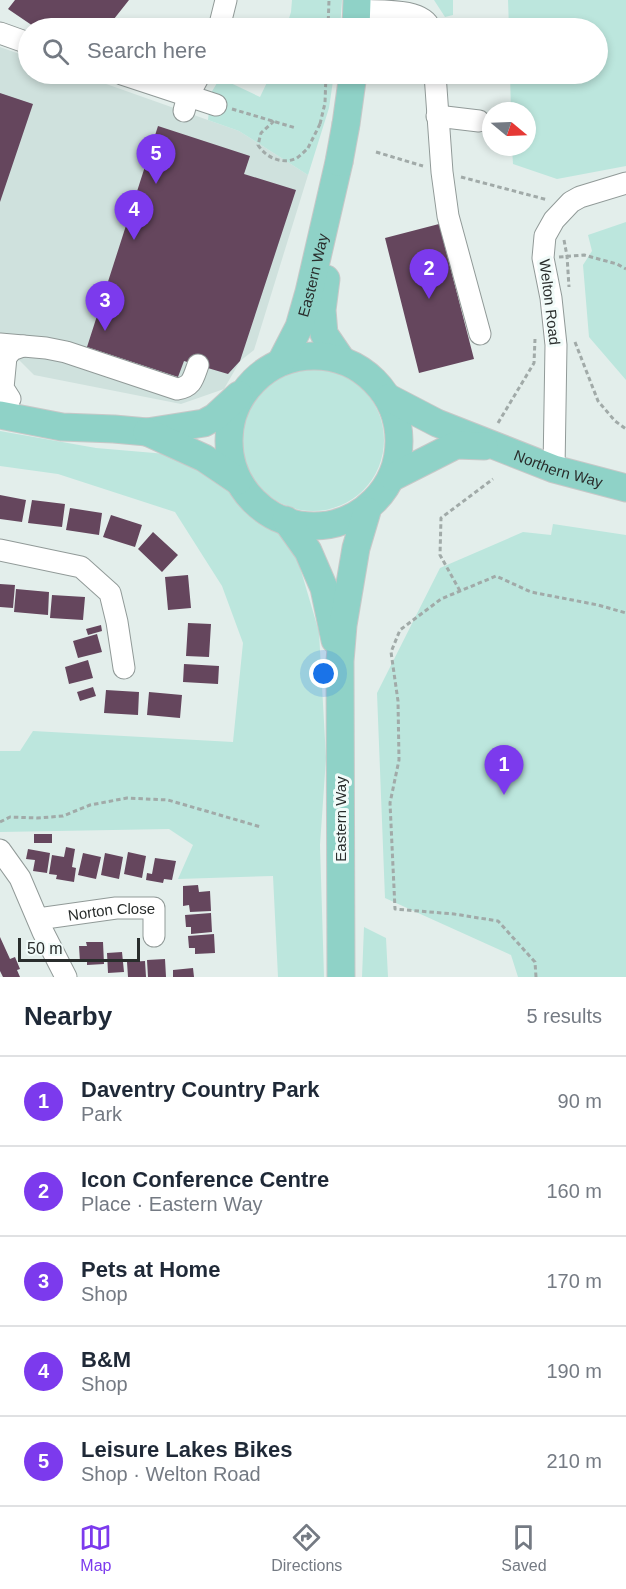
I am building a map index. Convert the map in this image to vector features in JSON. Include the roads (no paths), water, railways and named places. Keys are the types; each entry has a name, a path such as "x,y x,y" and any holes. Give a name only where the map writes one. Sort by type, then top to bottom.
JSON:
{"main road":[{"name":"Eastern Way","path":"341,359 324,334 321,309 337,173 333,124 349,84"},
{"name":"Eastern Way","path":"281,362 299,327 337,173"},
{"path":"3,404 66,411 114,429 147,432 204,423 215,417 251,381 281,362 313,356 341,359 367,375 389,398 399,425 401,439 393,477 383,494 367,511 350,520 313,526 286,520 262,509 238,481 204,458 147,432"},
{"path":"238,481 229,448 229,424 240,394"},
{"name":"Northern Way","path":"389,398 437,423 496,434 554,469 626,488"},
{"name":"Northern Way","path":"393,477 456,446 496,434"},
{"name":"Eastern Way","path":"341,977 340,662 343,625 356,548 367,511"},
{"name":"Eastern Way","path":"286,520 308,551 324,588 340,662"}],"street":[{"path":"222,18 226,0"},
{"path":"357,13 409,13 422,18"},
{"path":"0,33 18,39"},
{"path":"144,84 186,103 216,105"},
{"path":"186,103 195,84"},
{"path":"435,84 442,172 448,216 480,334"},
{"path":"437,116 479,121"},
{"name":"Welton Road","path":"554,469 556,345 551,298 543,258 545,236 554,220 571,202 626,183"},
{"path":"0,344 66,352 177,389 186,388 193,380 198,365"},
{"path":"3,404 6,357 12,350 23,346"},
{"path":"0,550 81,567 110,593 124,668"},
{"path":"0,850 20,878 43,932 66,977"},
{"name":"Norton Close","path":"38,919 116,908 154,908 154,936"}],"place":[{"name":"Leisure Lakes Bikes","path":"156,184"},
{"name":"B&M","path":"134,240"},
{"name":"Icon Conference Centre","path":"429,299"},
{"name":"Pets at Home","path":"105,331"},
{"name":"Daventry Country Park","path":"504,795"}]}
